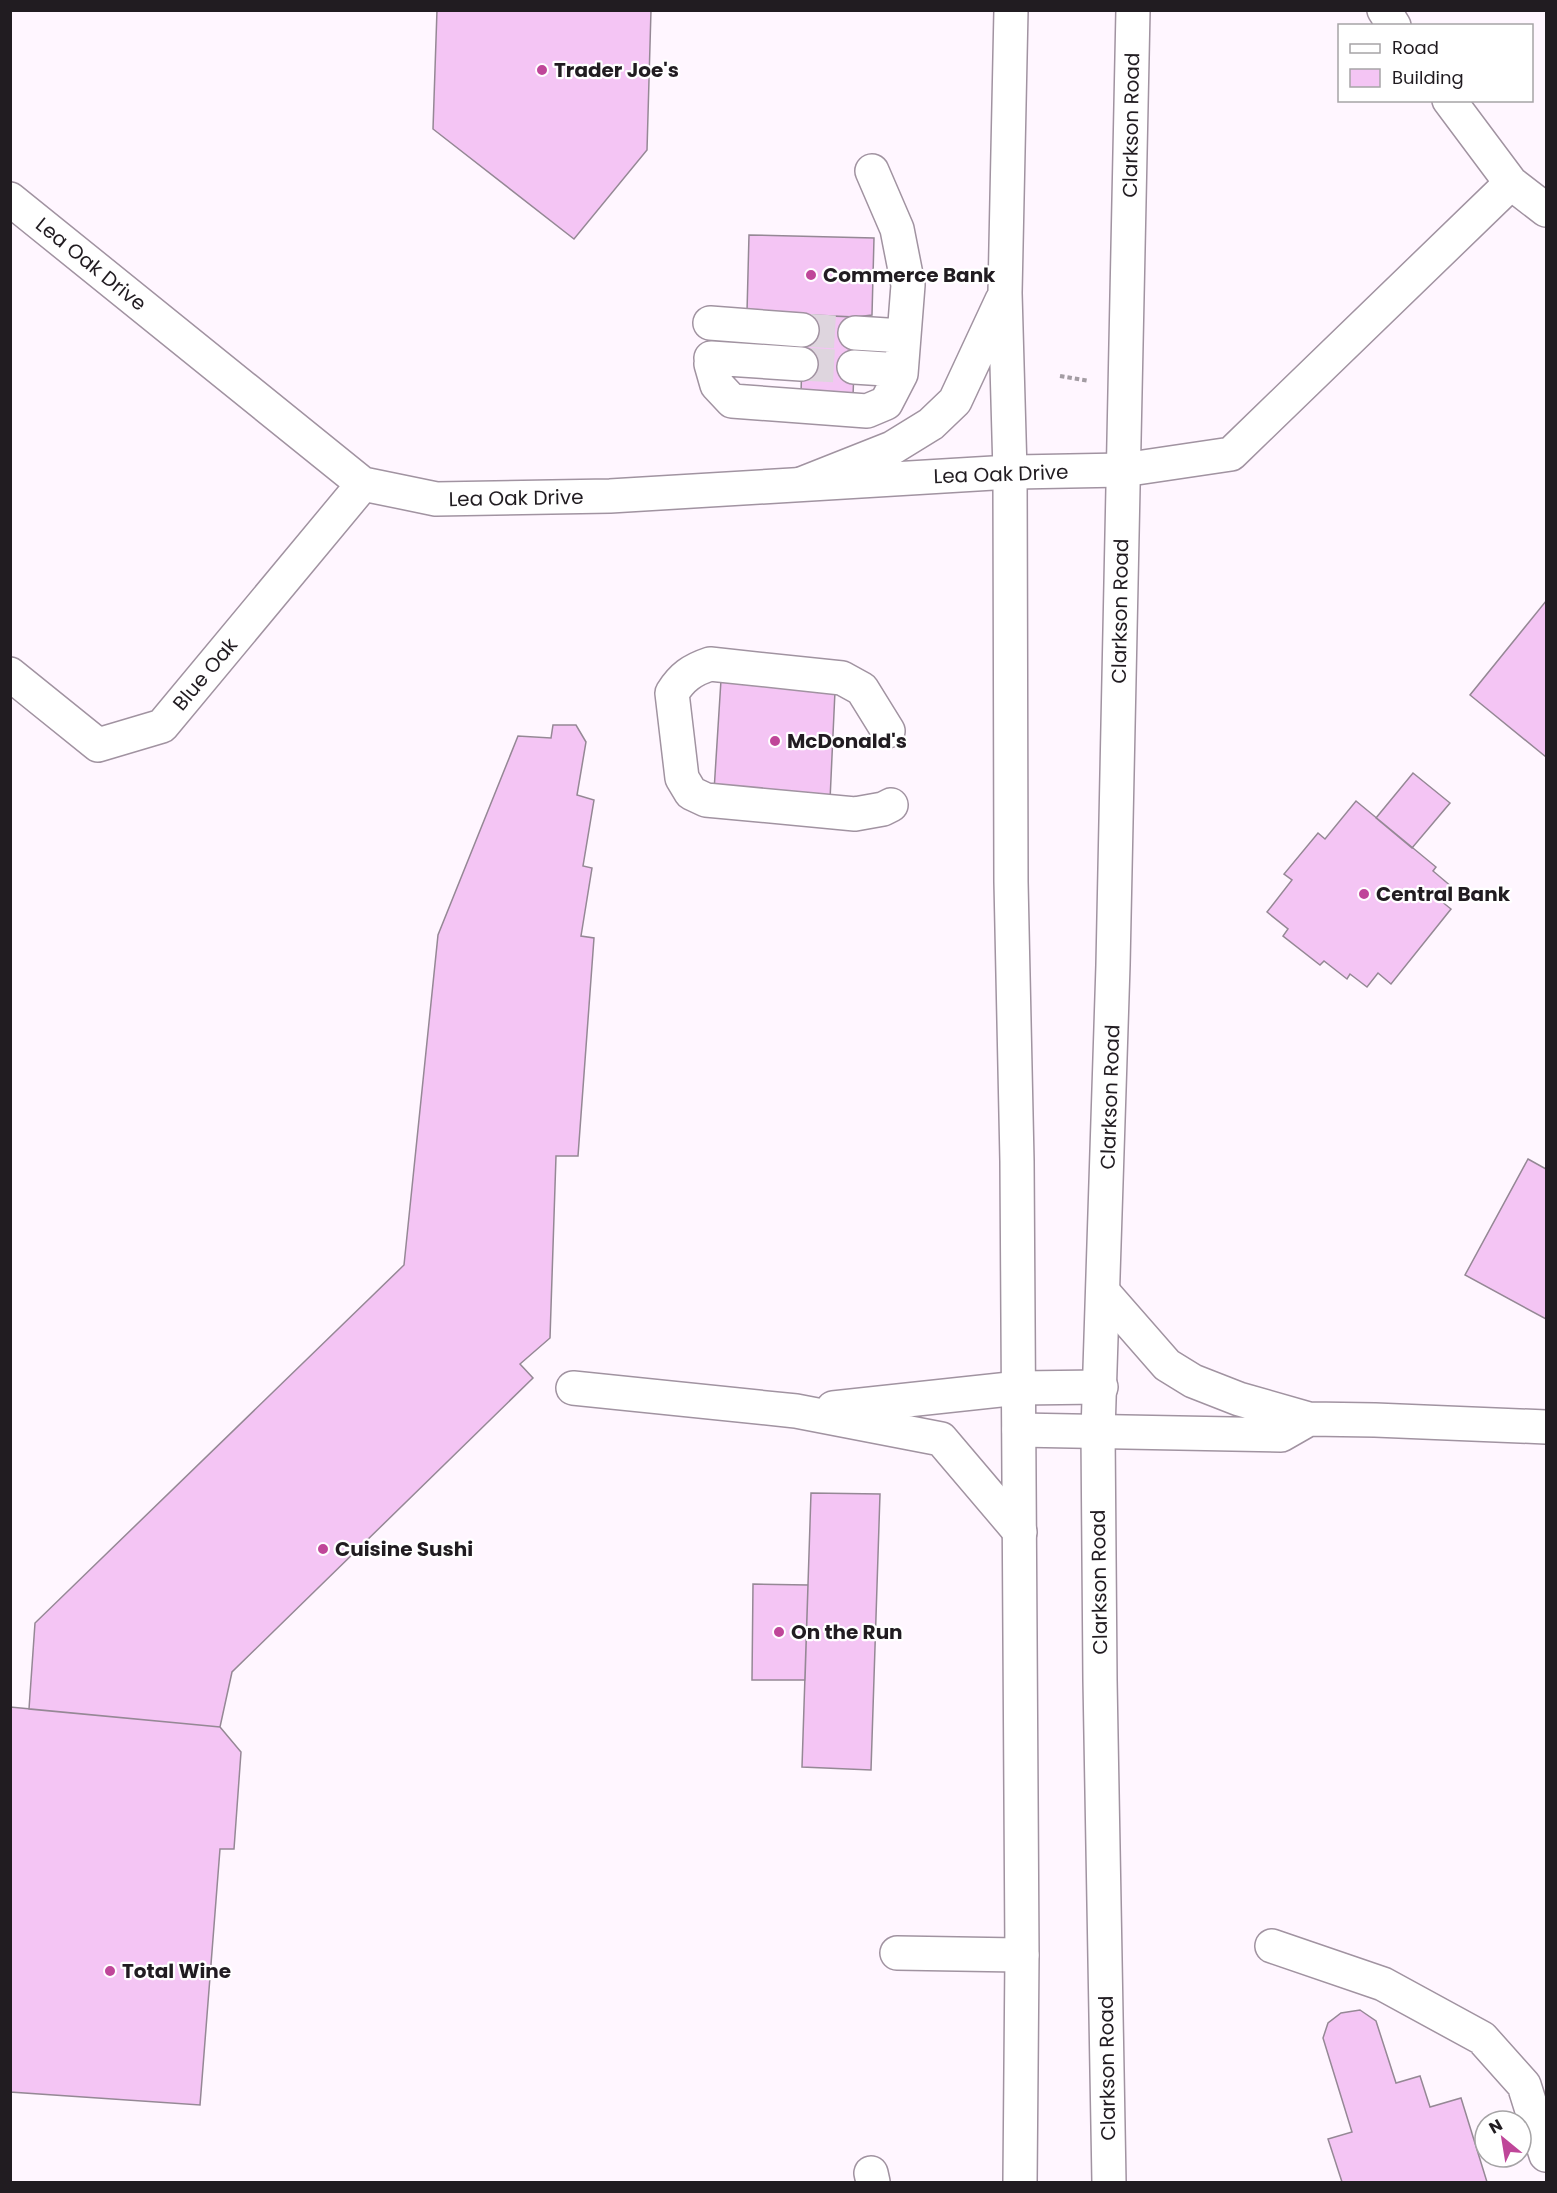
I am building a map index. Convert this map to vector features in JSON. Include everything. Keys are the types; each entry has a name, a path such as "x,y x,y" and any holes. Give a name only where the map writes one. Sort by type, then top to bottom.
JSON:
{"main road":[{"path":"1011,10 1005,293 1010,472 1011,882 1019,1388 1022,1955 1020,2182"},
{"name":"Clarkson Road","path":"1109,2182 1098,1431 1113,976 1133,10"},
{"path":"1384,10 1393,24"},
{"path":"1450,102 1511,183 1546,210"},
{"path":"801,364 711,361 717,385 732,400 867,411 886,403 901,370 908,285 897,229 872,171"},
{"name":"Lea Oak Drive","path":"10,199 363,484 436,499 610,496 1010,472 1123,470 1231,453 1511,183"},
{"path":"801,484 892,448 931,424 955,401 1005,293"},
{"path":"710,323 802,330"},
{"path":"855,333 903,336"},
{"path":"854,367 901,370"},
{"name":"Blue Oak","path":"10,674 98,745 162,726 363,484"},
{"path":"888,731 862,689 842,678 710,664 693,669 679,682 672,693 682,778 691,793 706,800 855,814 883,809 891,805"},
{"path":"1104,1293 1167,1365 1193,1381 1239,1399 1309,1419 1546,1427"},
{"path":"796,1411 1019,1388 1101,1387"},
{"path":"573,1388 796,1411 941,1439 1020,1532"},
{"path":"1019,1430 1281,1436 1309,1419"},
{"path":"1272,1946 1383,1984 1482,2037 1524,2085 1546,2155"},
{"path":"897,1953 1022,1955"}],"path":[{"path":"1060,375 1098,382"}],"building":[{"name":"Trader Joe's","path":"437,10 651,10 647,150 574,239 433,129"},
{"name":"Commerce Bank","path":"749,235 874,238 872,315 856,317 747,312"},
{"path":"803,315 856,317 853,396 801,395"},
{"path":"1546,601 1546,757 1470,695"},
{"name":"McDonald's","path":"721,680 835,691 830,800 714,791"},
{"path":"553,725 576,725 586,742 577,795 594,800 583,866 592,868 581,936 594,938 578,1156 556,1156 550,1338 520,1364 533,1378 232,1672 220,1727 29,1709 35,1623 404,1265 438,935 518,736 551,738"},
{"path":"1413,773 1450,803 1412,848 1376,818"},
{"name":"Central Bank","path":"1356,801 1436,867 1433,871 1452,887 1441,901 1451,909 1391,984 1378,973 1367,987 1350,974 1347,979 1324,961 1320,965 1283,936 1288,929 1267,912 1292,880 1284,874 1318,833 1325,839"},
{"path":"1528,1159 1546,1169 1546,1319 1465,1275"},
{"path":"811,1493 880,1494 871,1770 802,1767"},
{"name":"On the Run","path":"753,1584 808,1585 805,1680 752,1680"},
{"name":"Total Wine","path":"10,1707 220,1727 241,1752 234,1849 220,1849 200,2105 10,2092"},
{"path":"1360,2010 1376,2021 1396,2083 1420,2076 1430,2107 1461,2098 1473,2137 1473,2169 1483,2169 1487,2182 1342,2182 1328,2139 1352,2132 1323,2038 1328,2023 1341,2013"}],"tunnel":[{"path":"802,330 855,333"},
{"path":"801,364 854,367"}],"place":[{"name":"Trader Joe's","path":"542,70"},
{"name":"Commerce Bank","path":"811,275"},
{"name":"McDonald's","path":"775,741"},
{"name":"Central Bank","path":"1364,894"},
{"name":"Cuisine Sushi","path":"323,1549"},
{"name":"On the Run","path":"779,1632"},
{"name":"Total Wine","path":"110,1971"}]}
